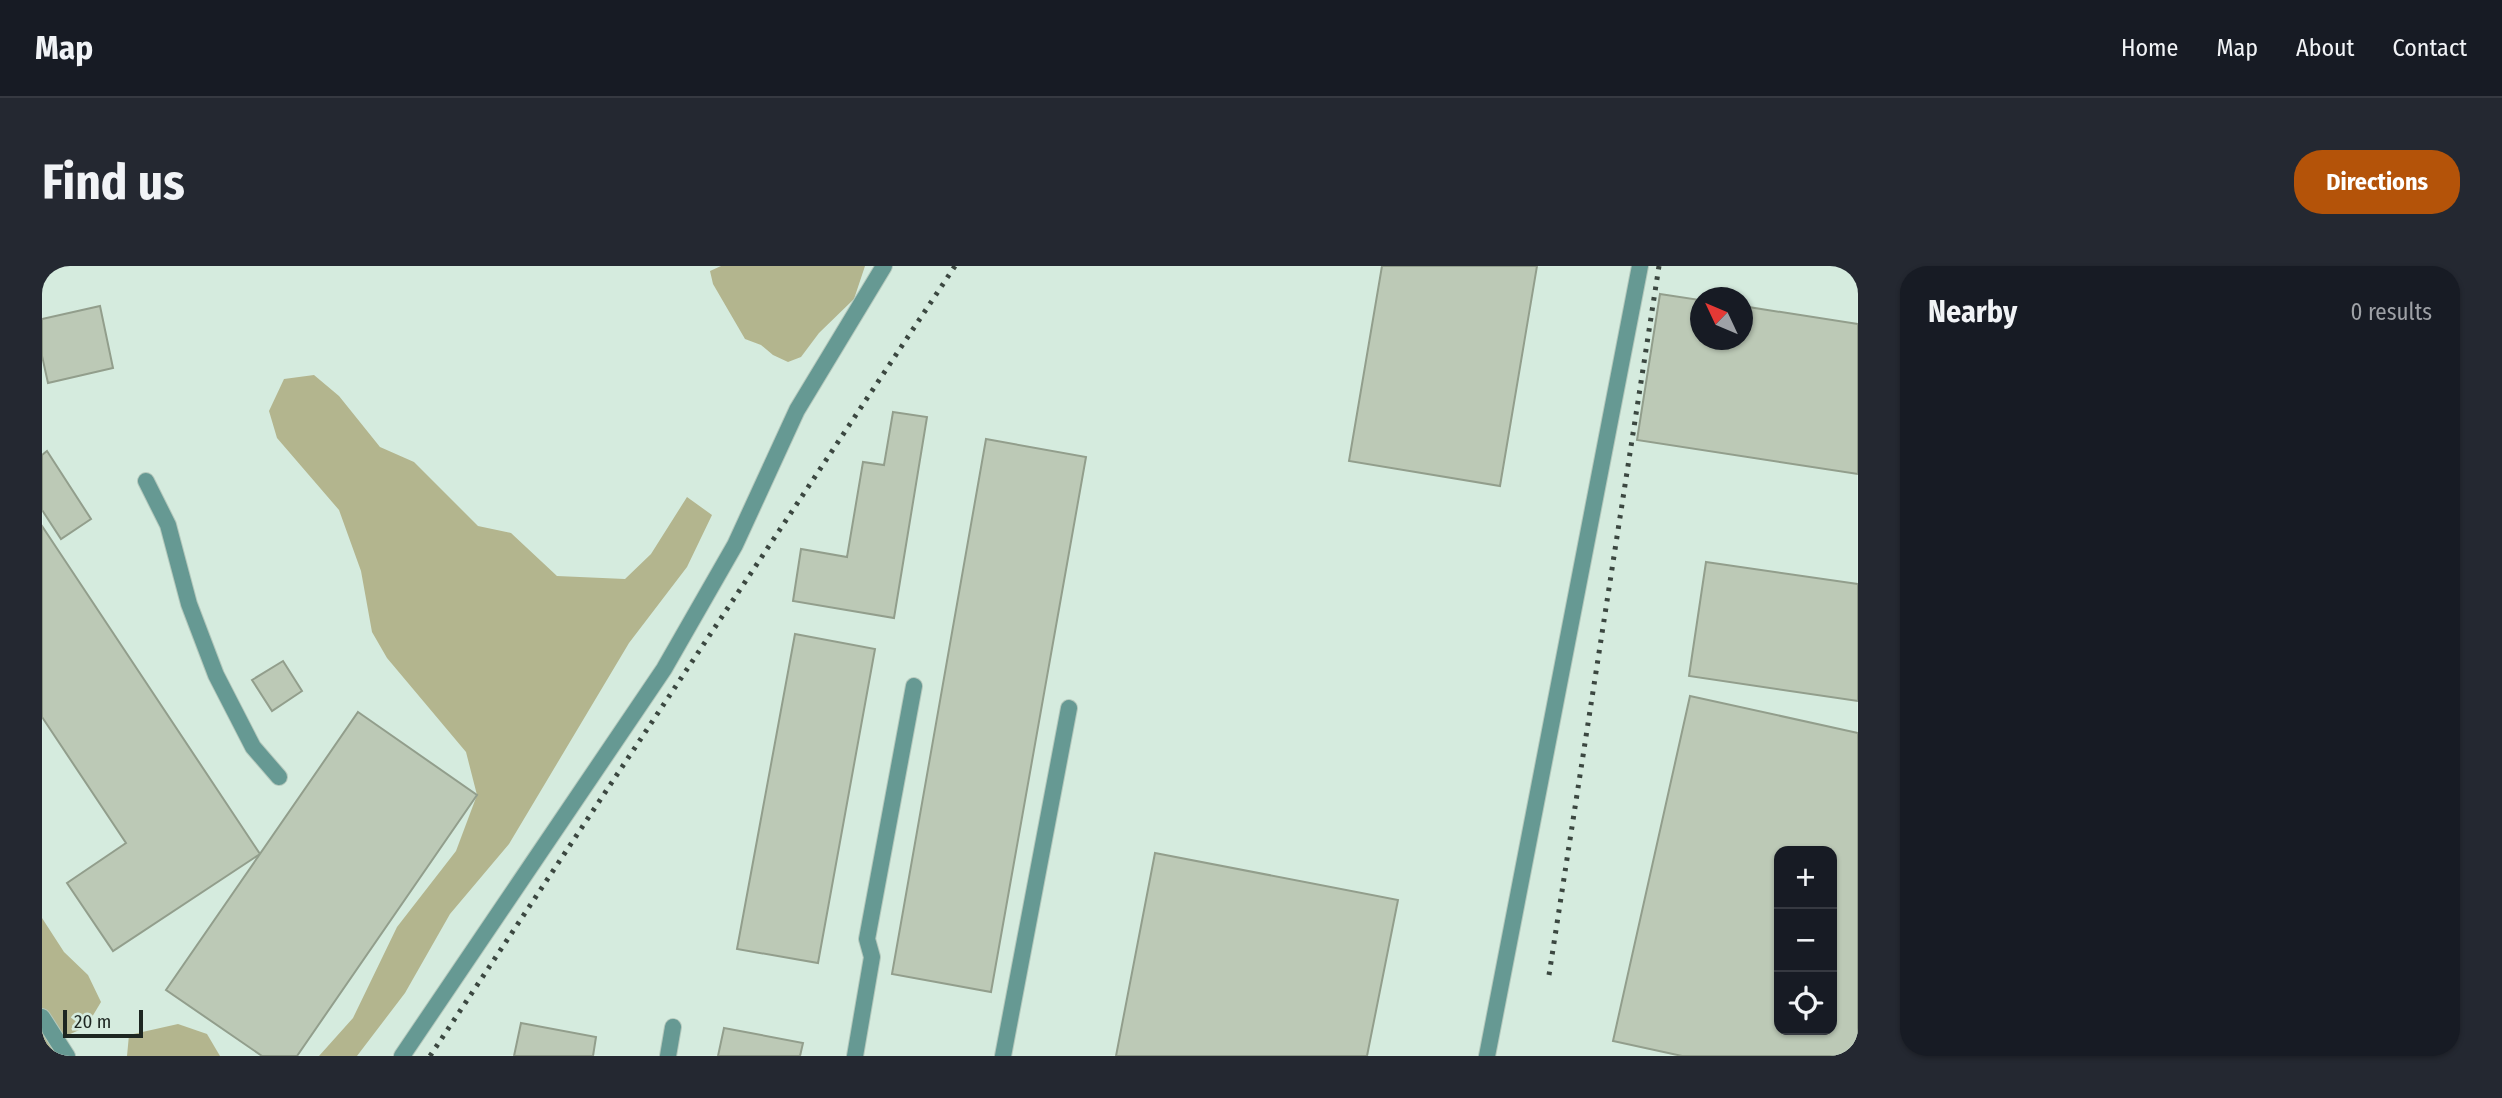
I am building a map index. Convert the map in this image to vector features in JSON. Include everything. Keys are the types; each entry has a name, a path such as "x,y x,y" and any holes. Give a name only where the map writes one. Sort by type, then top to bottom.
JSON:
{"lane":[{"path":"402,1056 664,669 735,545 797,410 884,266"},
{"path":"1487,1056 1640,266"},
{"path":"146,481 168,525 193,616 216,675 254,747 279,777"},
{"path":"855,1056 872,957 867,939 914,686"},
{"path":"1003,1056 1069,708"},
{"path":"42,1017 67,1056"},
{"path":"668,1056 673,1027"}],"green space":[{"path":"721,266 865,266 854,299 819,333 801,357 788,362 761,345 745,339 713,284 710,271"},
{"path":"314,375 339,396 380,447 414,462 478,526 511,533 557,576 625,579 651,554 687,497 712,515 687,567 629,643 509,844 450,914 405,993 357,1056 319,1056 353,1018 397,927 456,851 477,795 466,752 387,658 372,632 361,571 339,510 277,438 269,411 284,379"},
{"path":"42,918 64,952 88,975 101,1002 86,1027 59,1039 56,1056 42,1056"},
{"path":"178,1024 207,1034 220,1056 127,1056 129,1035"}],"building":[{"path":"1382,266 1537,266 1500,486 1349,461"},
{"path":"1660,294 1690,298 1690,350 1753,350 1753,308 1858,324 1858,474 1637,440"},
{"path":"100,306 113,368 48,383 42,356 42,319"},
{"path":"893,412 927,417 894,618 793,601 801,549 847,557 863,462 884,465"},
{"path":"986,439 1086,457 991,992 892,974"},
{"path":"47,451 91,519 61,539 42,510 42,455"},
{"path":"42,526 260,854 113,951 67,883 126,843 42,717"},
{"path":"1706,562 1858,584 1858,701 1689,676"},
{"path":"795,634 875,649 818,963 737,949"},
{"path":"283,661 302,691 272,711 252,680"},
{"path":"1690,696 1858,733 1858,1056 1682,1056 1613,1041"},
{"path":"358,712 477,795 297,1056 262,1056 166,990"},
{"path":"1155,853 1398,900 1367,1056 1116,1056"},
{"path":"521,1023 596,1037 593,1056 514,1056"},
{"path":"724,1028 803,1043 800,1056 718,1056"}],"railway":[{"path":"430,1056 955,266"},
{"path":"1549,975 1659,266"}]}
